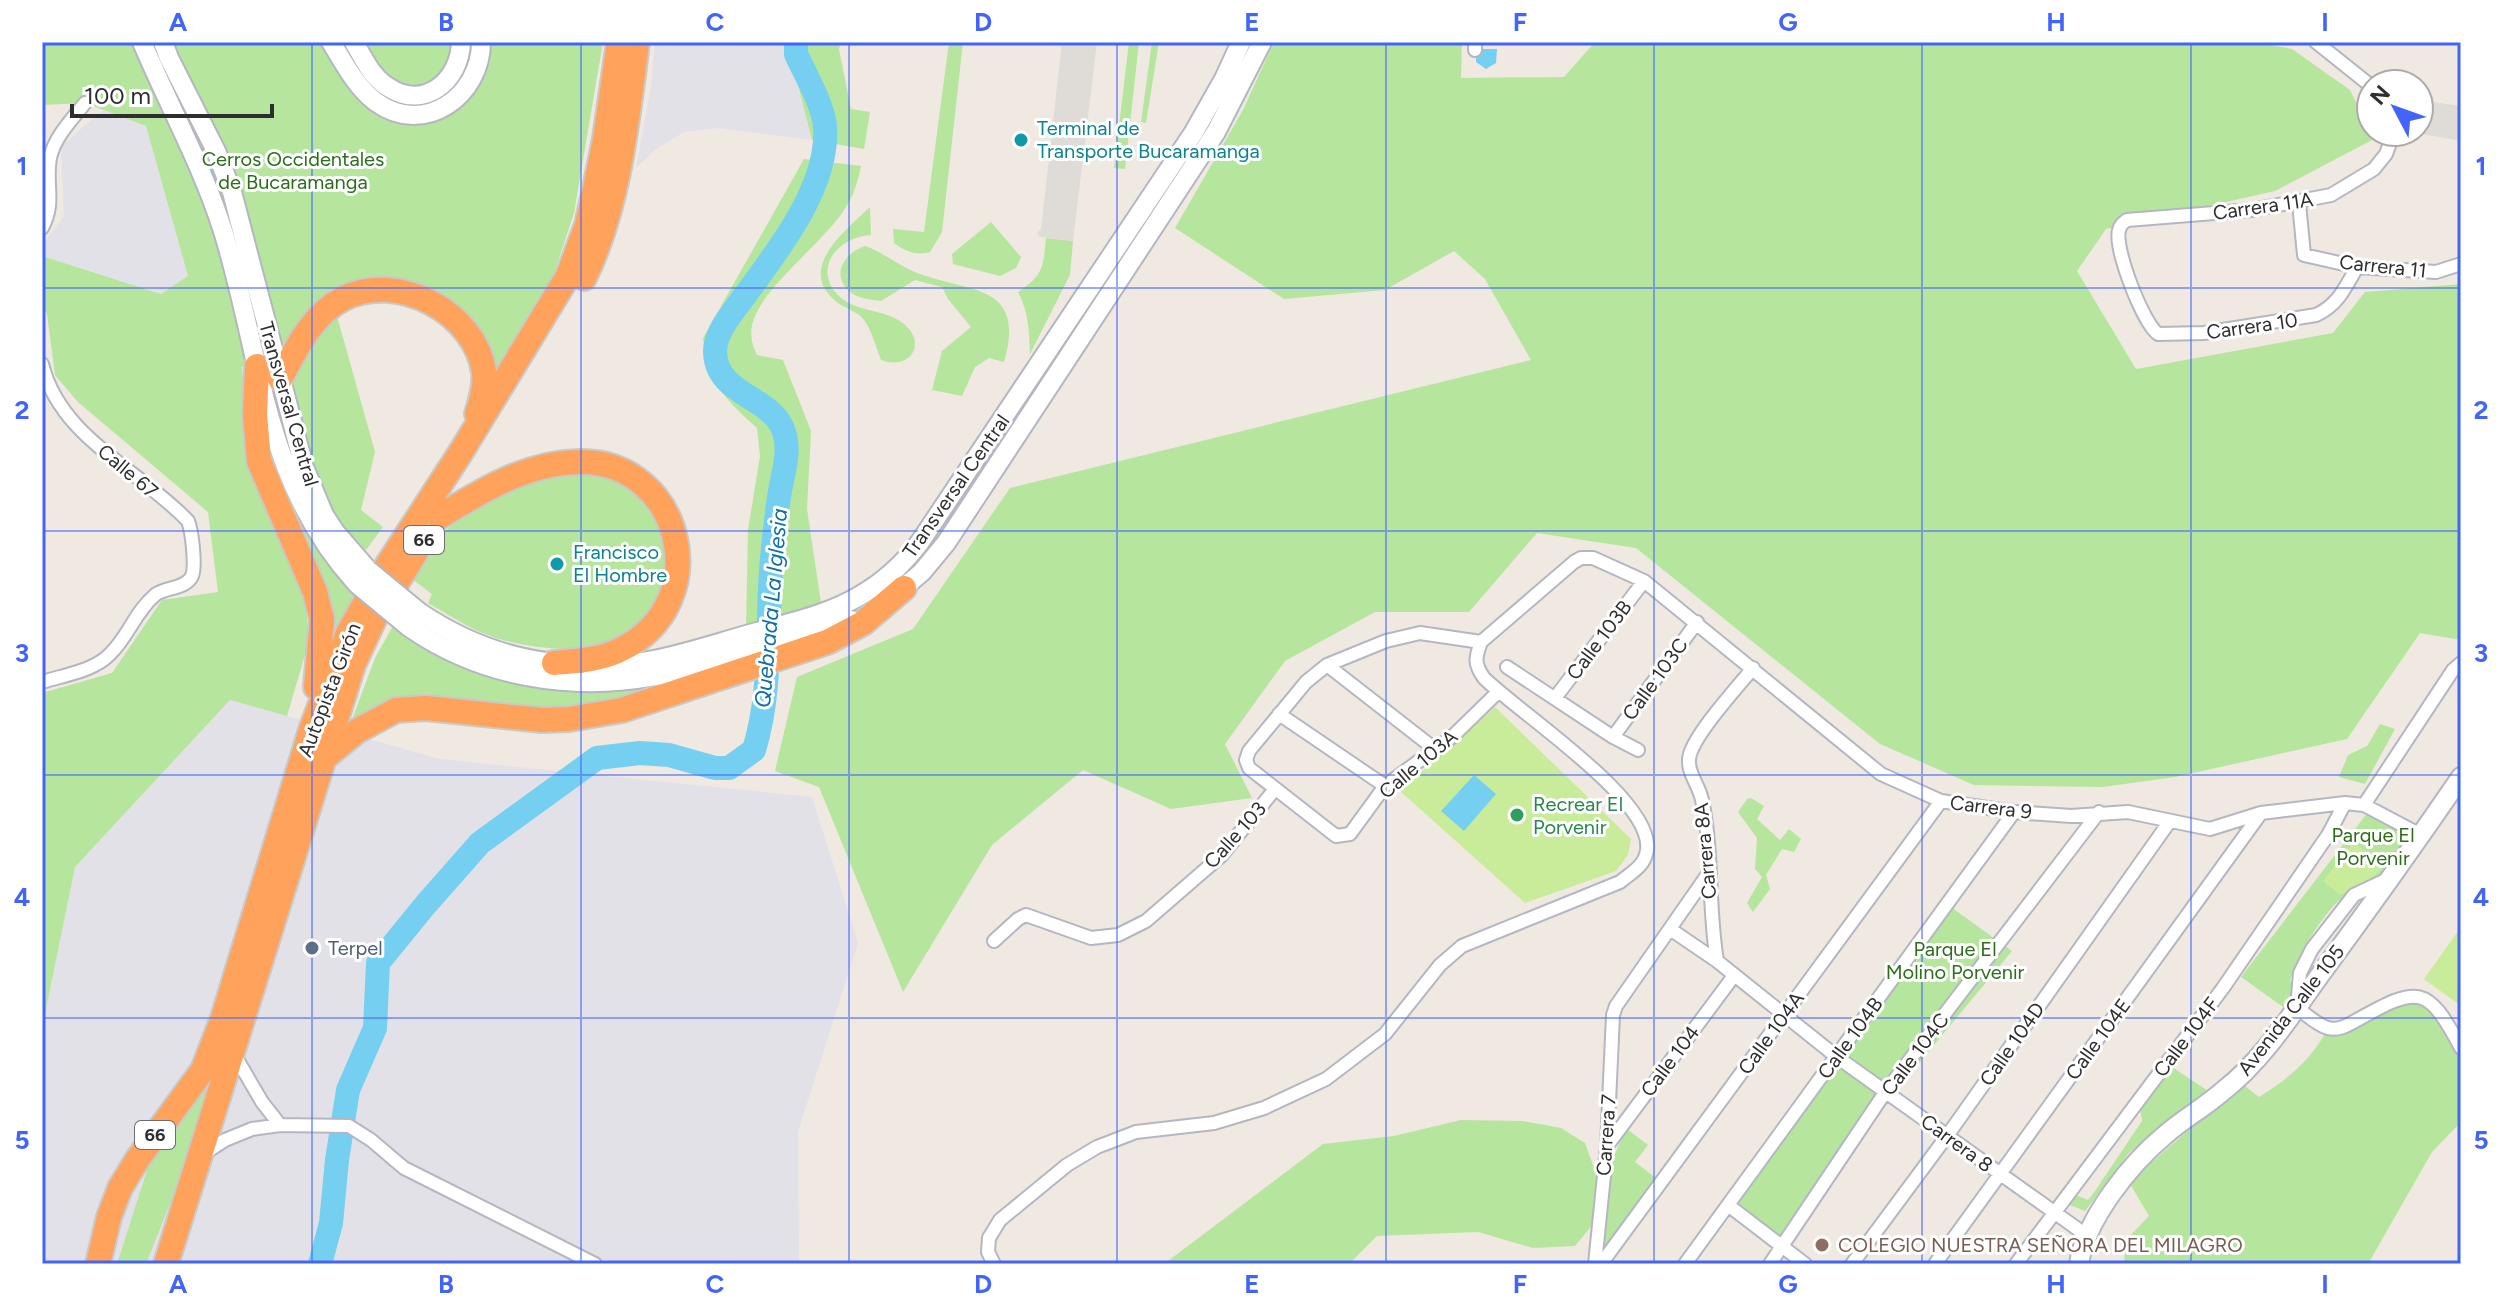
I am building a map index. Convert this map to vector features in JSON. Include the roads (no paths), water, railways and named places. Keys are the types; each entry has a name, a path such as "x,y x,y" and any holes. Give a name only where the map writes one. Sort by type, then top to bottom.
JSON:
{"highway":[{"name":"Autopista Girón","path":"98,1264 109,1217 120,1188 203,1070 223,1018 311,730 355,618 557,297 577,254 587,225 602,153 619,42"},
{"name":"Autopista Girón","path":"166,1264 353,665 366,635 566,312 592,262 611,201 637,42"},
{"path":"280,379 308,330 320,316 344,298 376,290 396,291 432,303 464,328 475,344 484,372 483,394 461,452"},
{"path":"257,366 255,428 259,461 315,592 322,619 323,634 311,730"},
{"path":"439,517 505,479 530,470 579,462 614,468 654,496 673,529 679,550 677,581 664,611 647,631 621,650 595,658 554,663"},
{"path":"324,758 357,731 396,710 413,708 518,718 569,719 622,710 746,651 794,638 845,633 882,609 904,588"},
{"path":"111,1264 117,1233 137,1178 137,1160"},
{"path":"156,1264 179,1202 192,1184"}],"main road":[{"name":"Transversal Central","path":"142,42 206,181 224,234 276,442 303,509 326,548 414,620 442,648 523,675 568,682 612,681 658,675 794,638 897,569 910,555 1194,132 1241,42"},
{"name":"Transversal Central","path":"163,42 216,151 232,192 297,446 315,495 363,577"},
{"path":"331,42 353,77 374,100 393,111 419,116 442,109 460,95 480,62 481,42"},
{"path":"354,42 385,86 411,97 433,92 445,84 455,71 461,42"},
{"name":"Transversal Central","path":"904,588 946,543 1182,185 1231,105 1262,42"},
{"name":"Transversal Central","path":"414,620 477,644 554,663 605,667 746,651"},
{"name":"Avenida Calle 105","path":"2079,1264 2086,1235 2114,1191 2164,1135 2235,1080 2297,1008 2461,777"}],"street":[{"path":"2316,42 2355,73"},
{"path":"42,228 51,207 50,155 55,143 85,103"},
{"name":"Carrera 11A","path":"2171,336 2158,334 2150,327 2129,279 2119,243 2121,226 2127,220 2252,210 2331,195 2374,169 2388,148"},
{"name":"Carrera 11","path":"2299,203 2304,255 2357,267 2436,272 2461,264"},
{"name":"Carrera 10","path":"2171,336 2316,315 2330,309 2338,300 2357,267"},
{"name":"Calle 67","path":"42,364 54,393 83,431 102,451 188,521 192,531 193,573 189,580 152,597 136,615 116,648 100,663 42,682"},
{"name":"Carrera 9","path":"1481,642 1581,558 1593,558 1644,581 1881,774 1941,801 2014,812 2071,816 2128,812 2210,829 2261,813 2345,803 2364,805 2421,835"},
{"name":"Calle 103B","path":"1555,698 1644,581"},
{"name":"Calle 103C","path":"1613,737 1697,622"},
{"name":"Calle 103","path":"994,941 1026,915 1091,938 1118,935 1146,921 1221,856 1275,789 1249,768 1246,760 1249,751 1306,682 1327,665 1386,641 1420,633 1481,642"},
{"path":"994,1264 988,1252 989,1238 1000,1220 1077,1159 1097,1147 1136,1132 1214,1123 1264,1108 1326,1079 1385,1034 1440,965 1462,946 1620,882 1643,864 1647,834 1638,815 1606,780 1498,692 1476,666 1481,642"},
{"path":"2364,805 2453,670 2461,663"},
{"path":"1327,665 1436,750"},
{"name":"Calle 103B","path":"1507,667 1638,750"},
{"name":"Carrera 8A","path":"1717,961 1702,797 1688,767 1690,752 1700,736 1753,668"},
{"name":"Calle 103A","path":"1275,789 1336,836 1350,834 1385,786 1436,750 1498,692"},
{"path":"1279,714 1385,786"},
{"name":"Calle 104A","path":"1601,1264 1941,801"},
{"name":"Calle 104F","path":"2016,1264 2223,988 2328,835 2345,803"},
{"name":"Calle 104B","path":"1685,1264 2014,812"},
{"name":"Calle 104C","path":"1770,1264 1886,1091 2099,812"},
{"name":"Calle 104E","path":"1935,1264 2261,813"},
{"name":"Calle 104D","path":"1852,1264 1947,1136 2170,821"},
{"path":"1670,929 1708,874"},
{"name":"Carrera 8","path":"1670,929 1717,961 1733,977 1837,1057 2086,1235"},
{"name":"Carrera 7","path":"1595,1264 1616,1006 1670,929"},
{"name":"Calle 104","path":"1607,1146 1733,977"},
{"path":"2297,1008 2327,1028 2339,1028 2395,998 2419,995 2436,1006 2461,1048"},
{"path":"233,1052 262,1102 280,1125"},
{"path":"202,1156 225,1140 252,1129 280,1125 349,1126 404,1168 595,1264"},
{"path":"1728,1205 1805,1264"}],"water":[{"path":"1476,49 1497,49 1496,63 1486,69 1476,62"},
{"path":"1474,775 1496,794 1464,831 1441,811"}],"waterway":[{"name":"Quebrada La Iglesia","path":"320,1264 331,1223 348,1090 375,1028 378,963 427,903 480,843 597,758 640,753 669,755 715,768 729,768 754,750 764,703 772,558 786,440 778,420 769,410 725,378 718,367 715,352 722,329 787,237 819,172 824,149 824,119 796,54 796,42"}],"place":[{"name":"Terminal de Transporte Bucaramanga","path":"1021,140"},
{"name":"Francisco El Hombre","path":"557,564"},
{"name":"Recrear El Porvenir","path":"1517,815"},
{"name":"Terpel","path":"312,948"},
{"name":"COLEGIO NUESTRA SEÑORA DEL MILAGRO","path":"1822,1245"}],"park label":[{"name":"Cerros Occidentales de Bucaramanga","path":"293,170"},
{"name":"Parque El Porvenir","path":"2373,846"},
{"name":"Parque El Molino Porvenir","path":"1955,960"}]}
